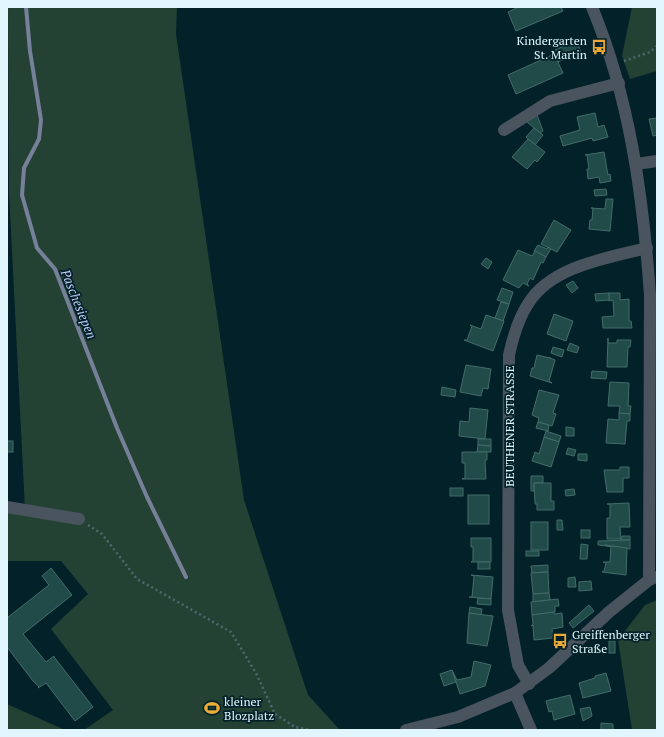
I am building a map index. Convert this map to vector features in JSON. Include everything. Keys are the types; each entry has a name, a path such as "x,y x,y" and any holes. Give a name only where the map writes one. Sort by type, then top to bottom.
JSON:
{"street":[{"path":"406,730 458,717 515,693 549,668 609,612 653,579 654,295 636,164 629,125 614,64 592,7"},
{"path":"504,130 550,101 619,83"},
{"path":"636,164 657,162"},
{"name":"BEUTHENER STRASSE","path":"529,684 518,665 508,610 509,355 514,335 528,303 550,282 567,272 596,261 647,248"},
{"path":"7,507 79,519"},
{"path":"515,693 531,730"}],"path":[{"path":"614,64 650,52 657,46"},
{"path":"79,519 102,534 137,579 231,632 256,673 275,714 295,727 308,730"}],"green space":[{"path":"8,7 177,7 176,34 244,500 308,695 340,730 84,730 113,710 51,629 88,594 61,561 7,561 7,507 25,509 9,192"},
{"path":"632,7 657,7 657,71 630,79 622,56"},
{"path":"657,600 657,730 632,730 618,640 645,605"},
{"path":"7,704 65,730 7,730"}],"building":[{"path":"519,7 561,7 563,11 516,31 508,12"},
{"path":"576,40 581,52 558,62 553,51"},
{"path":"554,54 563,73 516,94 508,75"},
{"path":"595,113 598,127 604,125 608,137 593,141 592,138 563,146 560,136 580,130 577,117"},
{"path":"537,115 543,131 540,133 527,122"},
{"path":"657,118 657,135 653,136 649,119"},
{"path":"534,128 543,135 535,145 526,137"},
{"path":"528,139 545,152 537,162 535,160 527,169 512,157"},
{"path":"604,152 608,175 610,174 611,181 600,183 599,177 588,179 587,169 589,169 587,155 585,155"},
{"path":"606,189 607,195 595,196 594,190"},
{"path":"606,199 613,199 610,231 589,229 590,220 592,220 593,208 605,209"},
{"path":"554,220 571,230 557,252 541,244"},
{"path":"538,245 551,249 546,257 534,251"},
{"path":"518,250 532,256 535,251 546,257 543,263 541,262 533,280 530,278 527,284 529,286 523,283 519,288 503,280"},
{"path":"486,258 492,262 488,269 481,264"},
{"path":"573,281 578,288 572,293 566,285"},
{"path":"502,288 513,292 509,304 497,300"},
{"path":"609,293 620,293 620,300 629,299 629,321 631,321 632,328 603,328 602,317 614,316 613,300 609,301"},
{"path":"609,293 609,300 596,301 595,294"},
{"path":"501,302 509,304 503,321 495,318"},
{"path":"554,314 573,321 566,341 547,334"},
{"path":"486,315 504,321 493,351 464,340 467,340 472,326 470,325 481,329"},
{"path":"608,338 608,343 617,343 617,340 631,340 630,347 628,347 627,367 607,367"},
{"path":"570,343 579,347 577,353 567,350"},
{"path":"553,347 564,350 562,357 551,353"},
{"path":"537,355 555,360 549,381 552,383 530,376 532,368 534,368"},
{"path":"466,365 491,369 488,389 483,388 481,396 460,392"},
{"path":"592,371 607,372 606,379 591,378"},
{"path":"610,382 629,383 628,406 631,406 630,414 619,413 620,406 608,406"},
{"path":"442,387 456,390 455,397 441,395"},
{"path":"539,390 559,395 553,413 556,414 552,426 538,422 539,418 532,415"},
{"path":"470,408 488,410 485,439 459,436 460,421 469,422"},
{"path":"619,413 630,414 630,421 627,421 625,444 606,443 608,419 619,420"},
{"path":"538,422 549,425 548,431 536,428"},
{"path":"566,427 574,428 574,436 566,436"},
{"path":"546,431 561,436 559,442 544,437"},
{"path":"544,437 559,442 551,467 532,461 535,452 539,454"},
{"path":"478,439 491,439 491,446 478,445"},
{"path":"7,441 13,441 13,452 7,452"},
{"path":"478,445 491,446 491,452 477,452"},
{"path":"568,448 576,450 574,456 566,454"},
{"path":"462,452 487,452 487,460 485,460 486,479 462,479 465,478 465,463 462,463"},
{"path":"578,454 587,454 587,461 578,460"},
{"path":"620,467 629,467 629,478 623,478 623,492 607,492 604,470 620,470"},
{"path":"531,476 543,476 543,483 534,483 534,491 531,491"},
{"path":"534,483 551,483 551,501 554,501 554,510 537,510 537,504 535,504"},
{"path":"450,488 463,488 463,496 450,496"},
{"path":"574,489 575,495 566,496 565,490"},
{"path":"468,495 489,495 489,524 468,524"},
{"path":"629,503 630,527 620,527 621,539 607,539 607,518 610,518 610,504 607,504"},
{"path":"557,520 562,520 563,530 557,530"},
{"path":"531,522 548,522 548,550 531,550"},
{"path":"581,530 590,530 590,538 581,538"},
{"path":"622,536 630,536 630,540 621,540"},
{"path":"471,538 491,538 491,562 471,562 473,561 473,547 471,547"},
{"path":"630,540 630,549 598,545 598,541"},
{"path":"581,544 588,545 587,559 580,559"},
{"path":"605,545 627,548 626,575 602,572 604,571 606,563 603,562 610,562 611,547"},
{"path":"526,551 539,551 539,556 526,556"},
{"path":"478,562 490,562 490,569 478,569"},
{"path":"548,565 548,572 532,573 531,566"},
{"path":"51,568 72,595 23,634 46,662 54,656 93,707 75,721 46,683 38,688 39,687 7,647 7,618 49,585 42,576"},
{"path":"548,572 549,593 533,594 531,573"},
{"path":"471,575 493,577 491,599 469,597 472,597 474,576"},
{"path":"575,577 576,587 568,587 568,578"},
{"path":"591,581 592,590 579,591 579,582"},
{"path":"549,593 550,600 533,602 533,594"},
{"path":"478,598 491,599 491,605 477,604"},
{"path":"558,599 559,606 555,606 555,612 532,615 531,602"},
{"path":"589,605 594,611 573,628 569,623"},
{"path":"470,607 482,609 481,615 469,613"},
{"path":"554,612 554,614 562,613 563,627 552,629 553,638 534,640 533,625 531,626 533,624 532,615"},
{"path":"469,613 493,616 487,646 467,643"},
{"path":"609,641 615,641 615,653 609,653"},
{"path":"474,661 491,665 485,686 460,694 452,670 457,680 471,677"},
{"path":"452,670 456,682 444,686 440,674"},
{"path":"606,673 611,691 583,698 579,683"},
{"path":"570,695 575,714 554,720 552,711 549,712 546,701"},
{"path":"590,707 592,716 583,721 580,709"},
{"path":"601,723 613,724 613,730 601,730"}],"waterway":[{"name":"Paschesiepen","path":"26,7 30,51 41,120 39,139 24,168 22,195 37,248 55,269 117,428 147,497 186,577"}],"place":[{"name":"Kindergarten St. Martin","path":"599,47"},
{"name":"Greiffenberger Straße","path":"560,641"},
{"name":"kleiner Blozplatz","path":"212,708"}]}
